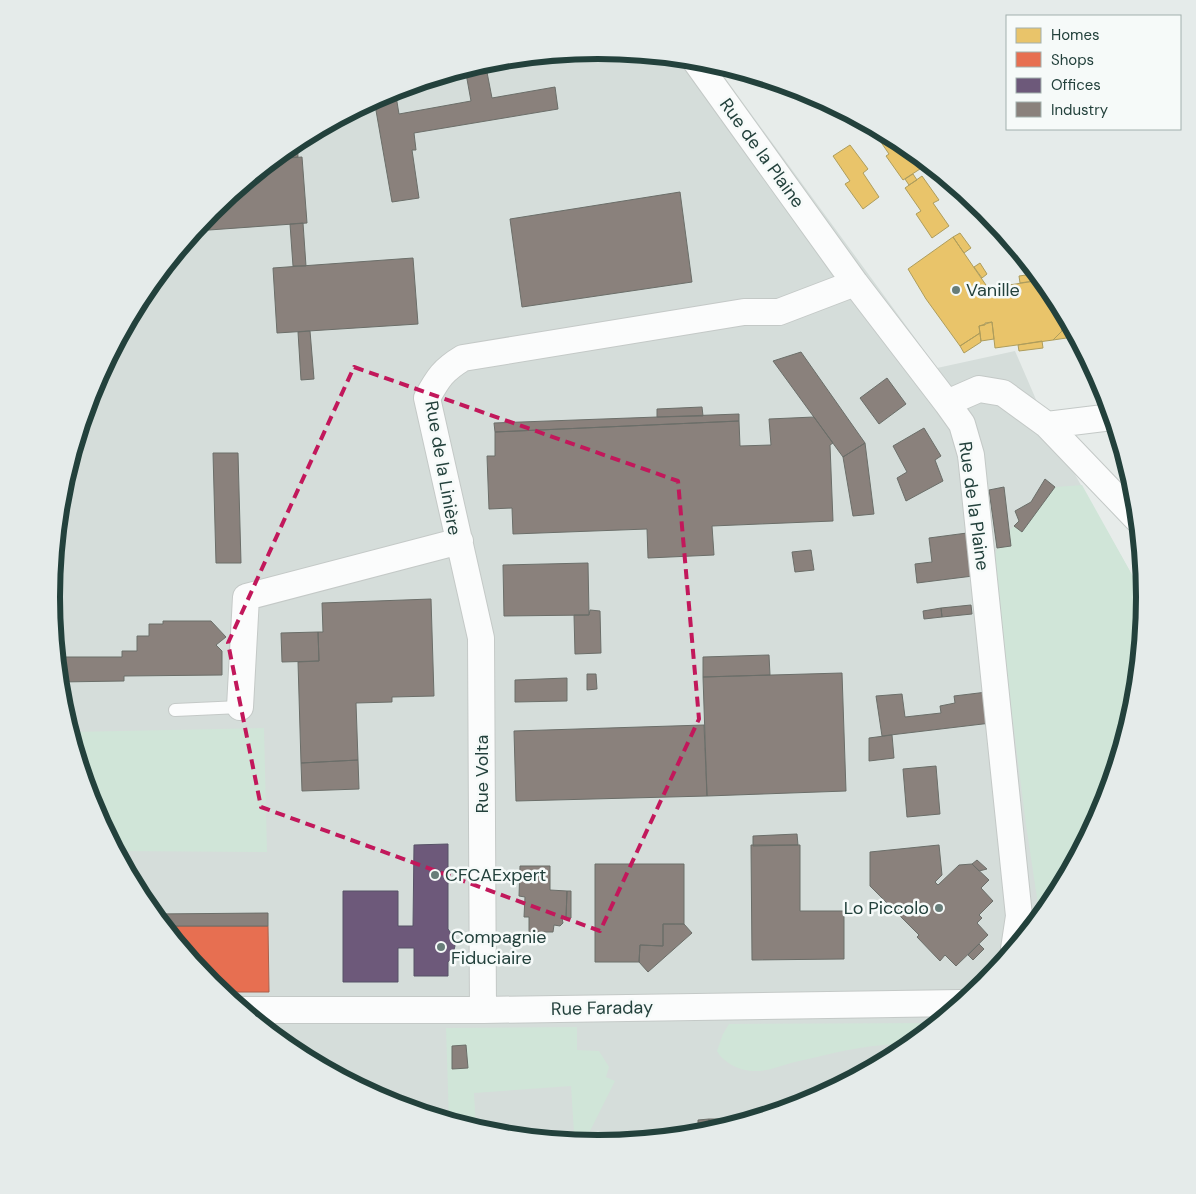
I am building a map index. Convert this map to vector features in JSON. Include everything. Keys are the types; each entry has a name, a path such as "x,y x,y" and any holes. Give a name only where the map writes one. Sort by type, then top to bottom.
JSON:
{"street":[{"name":"Rue de la Plaine","path":"700,69 855,283 962,424 970,455 1020,916 1016,935"},
{"name":"Rue de la Linière","path":"240,707 246,596 460,541 427,398 438,377 449,367 463,358 734,313 780,312 855,283"},
{"path":"947,403 979,390 1003,393 1047,425 1129,511"},
{"path":"1047,425 1106,418"},
{"name":"Rue Volta","path":"460,541 481,638 483,1010"},
{"name":"Rue Faraday","path":"253,1010 483,1010 952,1003"}],"lane":[{"name":"Rue de la Linière","path":"175,710 240,707"}],"highlighted area":[{"path":"354,367 678,481 699,719 600,931 261,807 228,643"}],"shaded area":[{"path":"563,60 633,60 668,63 722,73 937,368 1015,351 1047,425 1136,581 1135,632 1126,702 1108,770 1095,803 1081,835 1046,896 1003,952 979,978 953,1002 897,1045 836,1080 771,1107 703,1125 668,1131 598,1135 563,1134 528,1131 459,1117 425,1107 360,1080 299,1045 270,1024 217,978 193,952 150,896 132,866 115,835 88,770 70,702 64,667 60,597 61,562 64,527 78,458 88,424 115,359 150,298 171,269 217,216 243,192 299,149 329,131 360,114 425,87 493,69"}],"green space":[{"path":"1082,485 1136,581 1135,632 1126,702 1108,770 1081,835 1037,908 993,564 997,548 1011,546 1009,531 1014,526 1022,531 1055,487"},
{"path":"264,728 267,852 124,851 115,835 88,770 77,732"},
{"path":"927,1023 897,1045 880,1045 852,1049 762,1071 746,1070 734,1066 720,1056 717,1051 729,1024"},
{"path":"577,1027 577,1050 599,1051 609,1067 606,1077 615,1081 588,1135 574,1133 571,1086 474,1093 476,1121 449,1114 446,1028"}],"building: Homes":[{"path":"878,137 916,163 920,169 903,180 886,156 889,154"},
{"path":"850,145 868,169 863,173 879,197 863,209 845,184 850,181 833,156"},
{"path":"913,174 917,180 909,185 905,179"},
{"path":"922,176 939,200 933,203 949,226 932,238 916,214 921,211 905,188"},
{"path":"963,201 975,212 972,214"},
{"path":"960,233 971,248 964,253 953,237"},
{"name":"Vanille","path":"953,237 988,288 990,288 991,295 1010,293 1009,285 1034,281 1063,327 1062,331 1053,340 995,348 992,322 985,323 985,325 979,326 980,333 960,346 926,299 908,269"},
{"path":"980,263 987,274 982,278 974,267"},
{"path":"1029,275 1033,281 1020,283 1019,276"},
{"path":"1009,285 1010,293 991,295 990,288"},
{"path":"992,322 994,339 981,341 979,326"},
{"path":"1062,327 1069,338 1053,340 1062,331"},
{"path":"980,333 981,342 964,353 960,346"},
{"path":"1042,341 1043,348 1019,351 1018,345"}],"building: Shops":[{"path":"172,926 268,926 269,992 232,992 193,952"}],"building: Offices":[{"path":"448,844 448,929 454,938 455,946 452,957 448,962 448,976 414,976 414,948 398,948 398,982 343,982 343,891 398,891 398,926 413,926 414,845"}],"building: Industry":[{"path":"487,70 492,98 555,87 558,109 414,133 416,150 412,150 419,198 392,202 375,107 396,98 399,114 471,101 466,75"},
{"path":"298,150 298,157 287,158"},
{"path":"302,157 307,223 204,230 243,192 286,158"},
{"path":"680,192 692,282 522,307 510,219"},
{"path":"303,223 306,266 293,266 290,224"},
{"path":"413,258 418,324 277,333 273,268"},
{"path":"310,331 314,379 301,380 298,332"},
{"path":"801,352 865,443 843,457 773,361"},
{"path":"887,378 906,404 879,424 860,398"},
{"path":"702,407 703,416 657,417 657,409"},
{"path":"739,414 739,421 495,432 494,423"},
{"path":"814,417 833,443 830,445 833,521 712,526 714,555 648,558 647,529 513,534 512,508 489,509 487,456 495,456 495,432 739,421 740,446 771,445 769,419"},
{"path":"924,428 941,456 935,460 943,481 906,501 897,478 907,472 893,446"},
{"path":"865,443 874,514 853,516 843,457"},
{"path":"213,453 238,453 241,563 216,563"},
{"path":"1045,479 1055,487 1022,532 1014,526 1019,521 1015,511 1031,502"},
{"path":"1004,487 1011,546 997,548 989,490"},
{"path":"967,533 973,576 917,583 915,564 932,562 929,538"},
{"path":"811,550 814,570 795,572 792,552"},
{"path":"588,563 589,615 504,616 503,565"},
{"path":"431,599 434,696 392,697 392,702 356,703 358,760 301,763 298,662 319,661 318,632 323,632 322,603"},
{"path":"971,605 972,614 942,617 941,608"},
{"path":"941,608 942,617 924,619 923,611"},
{"path":"590,610 600,611 601,653 575,654 574,615 589,615"},
{"path":"163,621 211,621 226,637 216,645 222,651 222,675 124,676 124,681 67,682 63,657 122,657 122,651 137,651 137,636 149,636 149,624 163,624"},
{"path":"318,632 319,661 282,662 281,633"},
{"path":"769,655 770,675 703,677 703,657"},
{"path":"842,673 846,791 707,796 703,677"},
{"path":"587,674 596,674 597,689 587,690"},
{"path":"567,678 567,701 515,702 515,680"},
{"path":"987,692 991,723 882,736 876,696 902,694 905,717 941,713 940,706 955,703 954,696"},
{"path":"704,725 707,796 516,801 514,731"},
{"path":"892,735 894,758 869,761 869,738"},
{"path":"358,760 359,789 302,791 301,763"},
{"path":"936,766 940,814 907,817 903,769"},
{"path":"797,834 798,845 753,846 753,836"},
{"path":"751,845 800,845 800,911 844,911 844,959 752,960"},
{"name":"Lo Piccolo","path":"939,845 942,875 935,882 938,885 959,865 972,864 989,880 981,888 993,901 979,915 982,918 977,923 988,935 956,966 945,955 940,961 917,937 919,935 870,886 870,852"},
{"path":"977,860 987,869 979,871 972,864"},
{"path":"595,864 684,864 684,924 663,924 663,946 640,945 639,962 595,962"},
{"path":"520,866 550,866 550,890 567,891 566,918 562,918 563,923 560,926 554,925 553,932 529,932 529,917 524,917 525,897 519,896"},
{"path":"567,891 571,891 571,918 566,918"},
{"path":"268,913 268,926 172,926 163,914"},
{"path":"663,924 684,924 692,933 648,972 639,962 640,945 663,946"},
{"path":"979,944 984,949 973,960 968,955"},
{"path":"466,1045 468,1068 452,1069 452,1046"},
{"path":"709,1119 709,1124 698,1126 698,1120"},
{"path":"709,1119 728,1119 709,1124"}],"place":[{"name":"Vanille","path":"956,290"},
{"name":"CFCAExpert","path":"435,875"},
{"name":"Lo Piccolo","path":"939,908"},
{"name":"Compagnie Fiduciaire","path":"441,947"}]}
